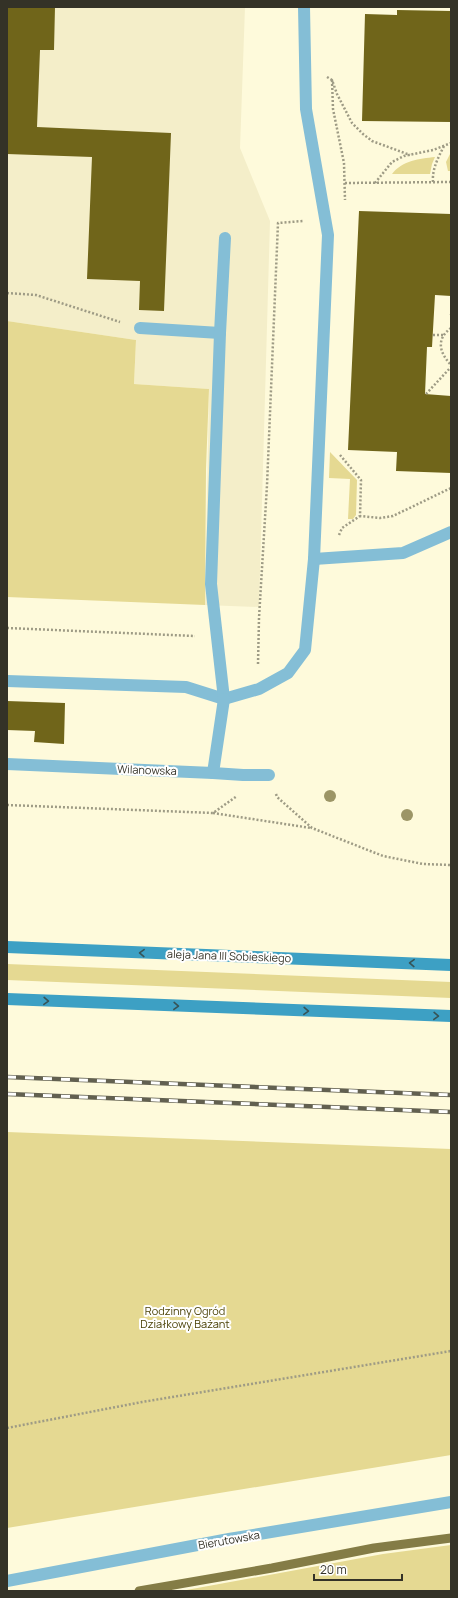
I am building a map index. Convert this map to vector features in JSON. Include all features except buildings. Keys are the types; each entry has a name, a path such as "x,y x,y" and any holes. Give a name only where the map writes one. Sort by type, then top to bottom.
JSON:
{"main road":[{"name":"aleja Jana III Sobieskiego","path":"7,948 451,965"},
{"path":"7,999 451,1016"}],"street":[{"path":"7,681 186,687 224,699 260,689 288,673 305,650 314,559 328,235 306,109 304,7"},
{"path":"213,773 224,699 211,584 225,238"},
{"path":"140,328 220,333"},
{"path":"314,559 404,553 451,532"},
{"name":"Wilanowska","path":"7,764 269,775"},
{"name":"Bierutowska","path":"7,1581 229,1539 451,1502"}],"path":[{"path":"332,80 337,94 352,123 363,134 372,140 410,155"},
{"path":"375,183 392,162 404,156 433,150 451,143"},
{"path":"433,182 433,175 437,161 445,145"},
{"path":"320,184 451,182"},
{"path":"258,667 258,618 267,484 278,223 326,220"},
{"path":"7,293 36,295 140,328"},
{"path":"426,394 451,366 442,352 441,345 444,334 451,328"},
{"path":"433,334 444,334"},
{"path":"380,518 393,516 451,488"},
{"path":"7,628 217,637"},
{"path":"213,813 243,792 243,775"},
{"path":"269,775 276,797 312,828"},
{"path":"7,805 213,813 312,828 383,856 423,864 451,865"},
{"path":"7,1428 142,1402 451,1351"}],"shaded area":[{"path":"7,7 245,7 240,148 270,221 259,607 205,605 209,389 134,384 136,340 7,321"}],"green space":[{"path":"451,152 451,171 448,171 446,162"},
{"path":"435,157 430,174 392,174 396,169 406,163"},
{"path":"7,321 136,340 134,384 209,389 206,469 205,605 7,597"},
{"path":"330,452 357,480 356,515 353,519 348,519 350,479 329,478"},
{"path":"7,964 451,982 451,998 7,980"},
{"name":"Rodzinny Ogród Działkowy Bażant","path":"7,1132 451,1149 451,1455 7,1528"},
{"path":"451,1545 451,1591 181,1591 383,1554"}],"waterway":[{"path":"139,1591 272,1568 374,1548 451,1538"}],"railway":[{"path":"7,1077 451,1095"},
{"path":"7,1094 451,1112"}]}
